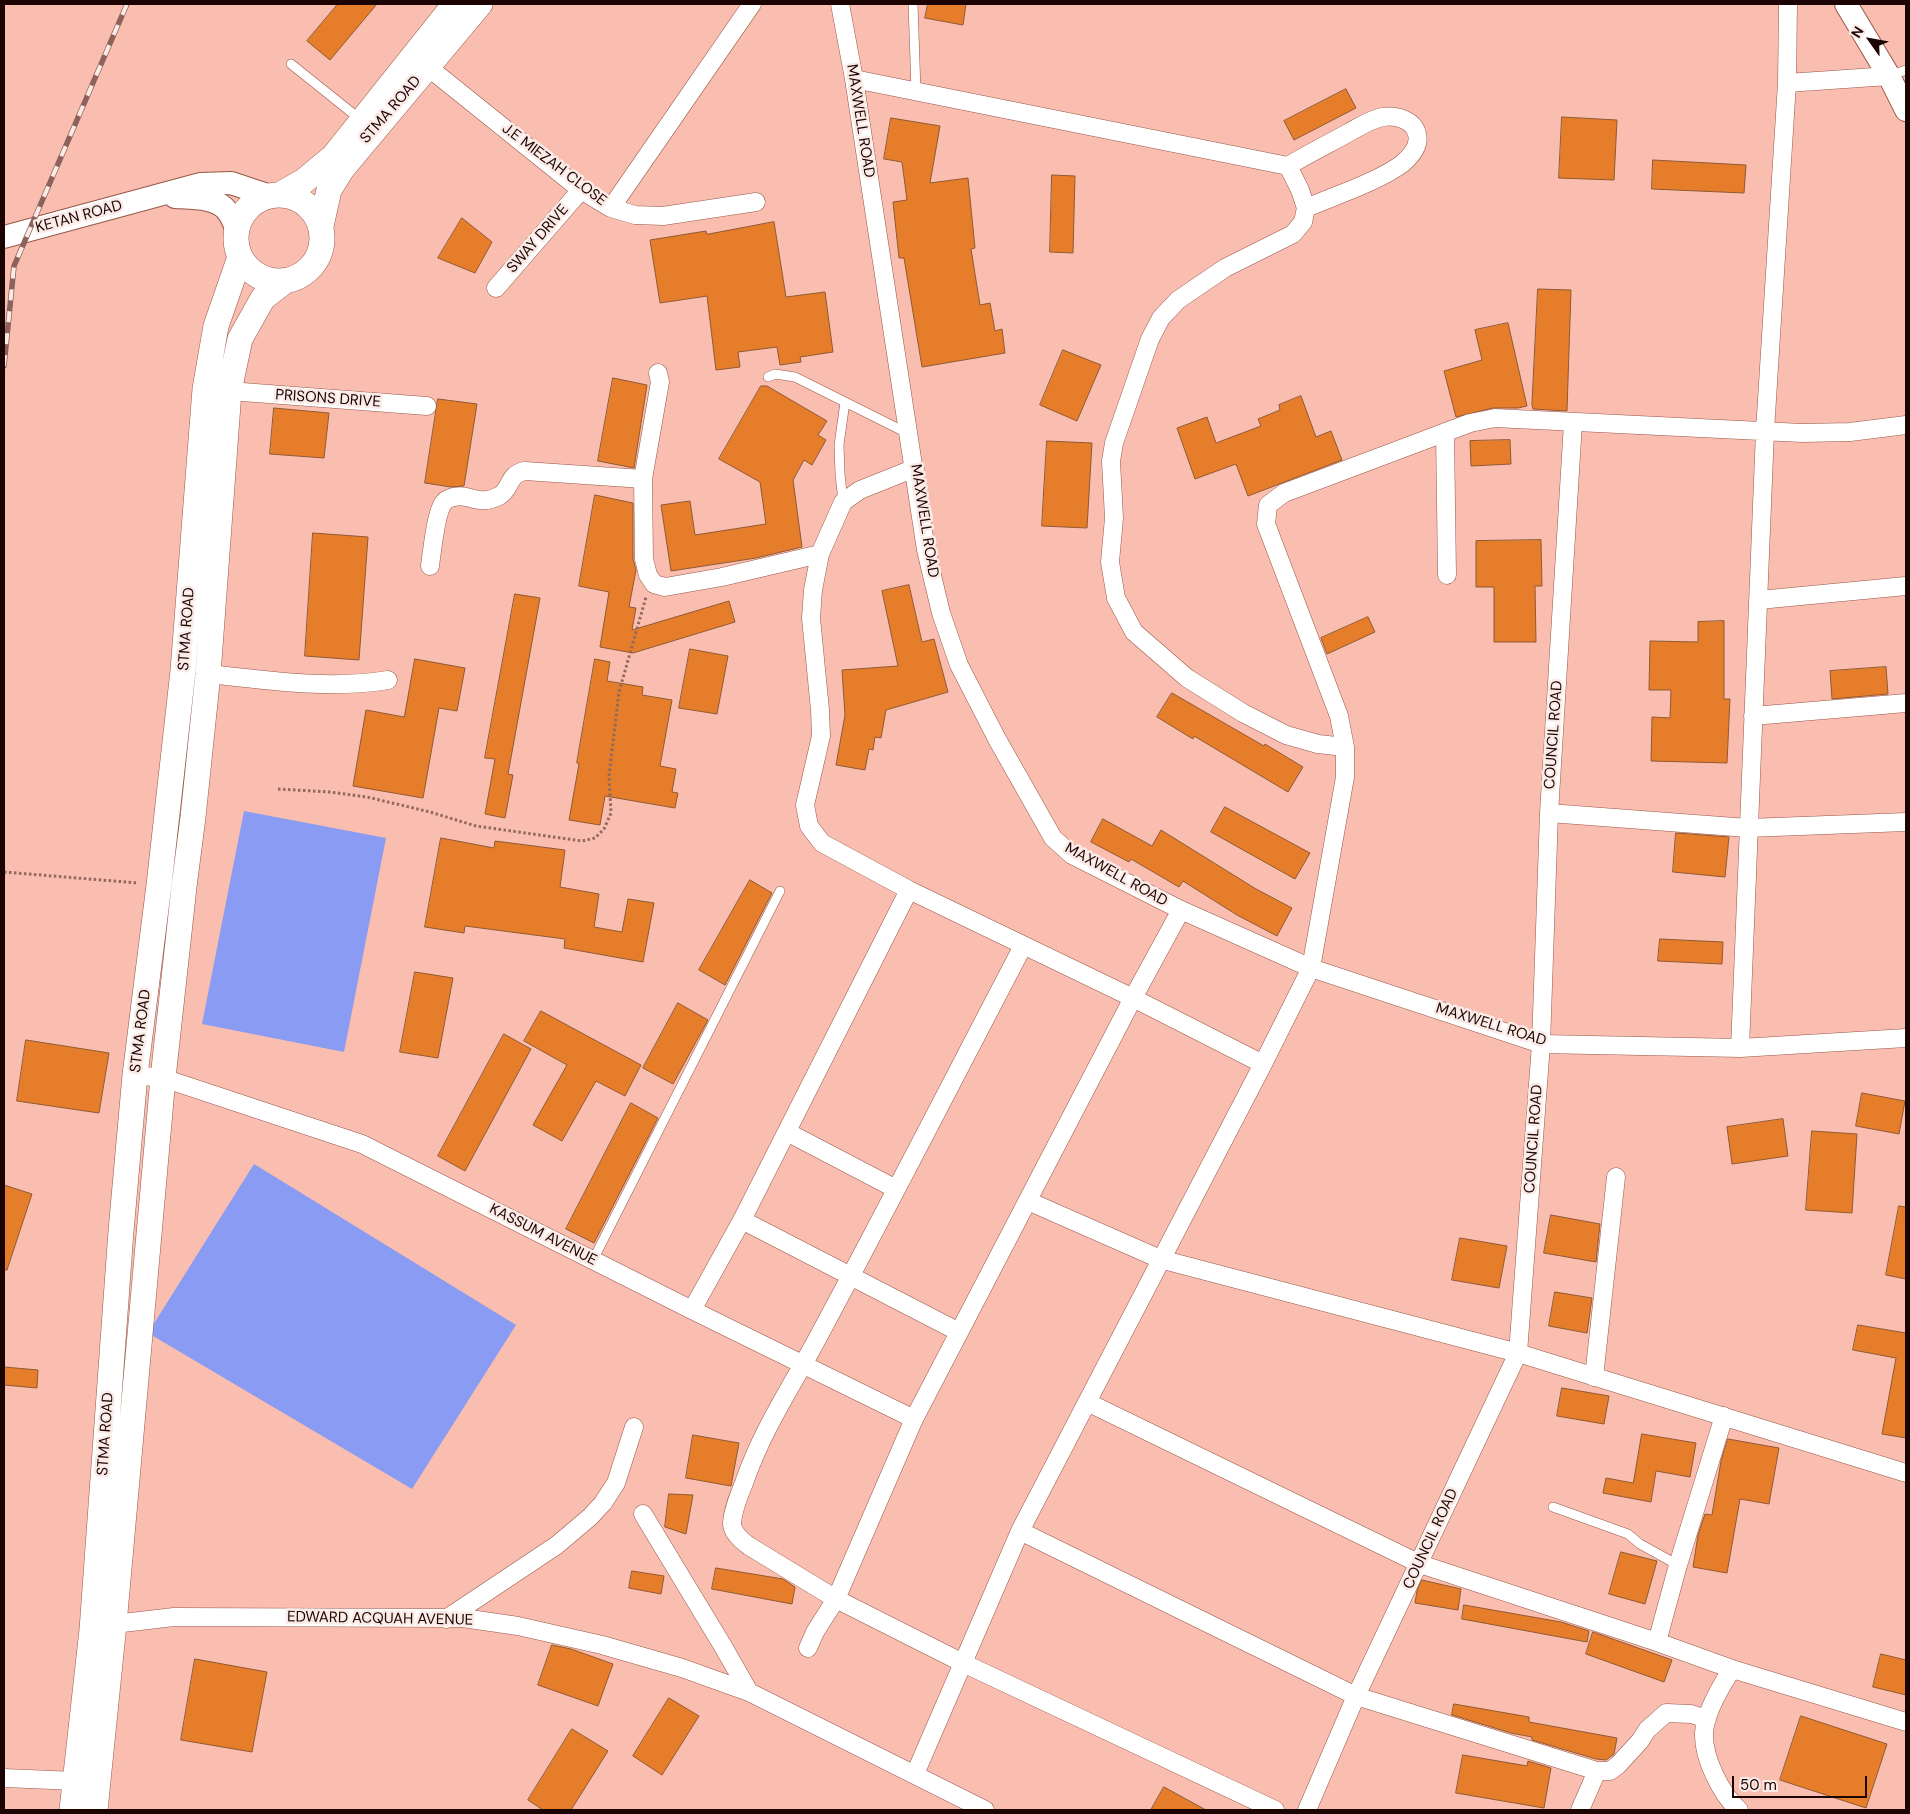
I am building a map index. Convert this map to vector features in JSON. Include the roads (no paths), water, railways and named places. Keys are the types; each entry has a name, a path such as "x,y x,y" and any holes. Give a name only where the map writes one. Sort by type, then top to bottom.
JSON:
{"main road":[{"name":"STMA ROAD","path":"276,195 304,181 333,157 455,4"},
{"name":"STMA ROAD","path":"321,226 329,190 342,169 480,4"},
{"path":"276,195 298,199 313,210 321,226 322,244 316,262 302,275 285,281 267,280 251,271 240,257 236,244 237,230 243,214 255,202 276,195"},
{"name":"STMA ROAD","path":"95,1810 121,1231 135,1075 184,671 197,480 207,372 216,326 240,257"},
{"name":"STMA ROAD","path":"72,1810 103,1627 184,887 194,817 208,674 229,392 240,339 264,298 285,281"}],"street":[{"path":"611,208 752,4"},
{"name":"MAXWELL ROAD","path":"840,4 854,79 928,559 941,613 959,665 1044,825 1053,838 1072,855 1181,910 1311,968 1541,1044 1740,1048 1906,1038"},
{"path":"1740,1048 1765,431 1787,83 1788,4"},
{"path":"1846,4 1898,73 1906,110"},
{"name":"J.E MIEZAH CLOSE","path":"428,67 581,190 611,208 635,215 663,216 756,202"},
{"path":"1787,83 1898,73"},
{"path":"854,79 1288,166 1364,124 1382,117 1396,117 1408,121 1416,130 1418,138 1415,150 1387,174 1306,208"},
{"path":"1288,166 1300,190 1306,208 1304,222 1293,234 1225,268 1178,300 1161,318 1150,339 1114,443 1111,461 1114,518 1110,562 1116,598 1134,632 1187,678 1243,713 1286,735 1318,744 1345,747"},
{"name":"KETAN ROAD","path":"4,237 200,184 231,183 276,195"},
{"name":"SWAY DRIVE","path":"496,288 581,190"},
{"name":"KETAN ROAD","path":"154,197 199,198 213,202 228,210 237,230"},
{"path":"658,373 660,382 643,479 644,560 648,575 654,584 665,588 820,554"},
{"name":"PRISONS DRIVE","path":"229,392 427,406"},
{"path":"915,1774 1020,1531 1311,968 1345,777 1345,747 1339,716 1266,524 1268,505 1284,493 1470,423 1495,418 1802,433 1850,432 1906,425"},
{"name":"COUNCIL ROAD","path":"1307,1810 1356,1696 1518,1353 1541,1044 1549,813 1573,423"},
{"path":"1445,432 1447,575"},
{"path":"915,468 860,490 843,502 820,554 813,590 811,618 821,736 805,804 808,826 822,843 909,890 1133,998 1263,1064"},
{"path":"430,566 438,514 444,502 453,497 465,497 479,501 493,498 502,494 517,472 525,471 643,479"},
{"path":"1759,600 1906,586"},
{"path":"208,674 338,686 388,680"},
{"path":"1753,716 1906,703"},
{"path":"1549,813 1748,828 1906,822"},
{"path":"692,1310 742,1220 909,890"},
{"path":"808,1648 815,1632 836,1599 914,1419 1133,998 1181,910"},
{"path":"1023,946 804,1365 780,1401 754,1453 736,1506 732,1525 738,1538 749,1546 836,1599 963,1663 1275,1810"},
{"name":"KASSUM AVENUE","path":"135,1075 163,1078 362,1144 914,1419"},
{"path":"787,1132 896,1189"},
{"path":"1594,1376 1616,1177"},
{"path":"1028,1201 1160,1258 1518,1353 1906,1472"},
{"path":"742,1220 959,1332"},
{"path":"1087,1402 1420,1564 1657,1642 1732,1669 1906,1722"},
{"path":"1657,1642 1678,1565 1724,1416"},
{"path":"446,1619 557,1545 590,1517 603,1503 616,1483 634,1427"},
{"path":"643,1514 749,1692"},
{"path":"1020,1531 1356,1696 1598,1771 1610,1771 1618,1765 1640,1741 1647,1730 1666,1713 1691,1714 1707,1720"},
{"name":"EDWARD ACQUAH AVENUE","path":"103,1627 174,1617 464,1618 518,1626 602,1645 682,1668 749,1692 985,1810"},
{"path":"1732,1669 1707,1720 1704,1734 1706,1749 1719,1785 1732,1804 1739,1810"},
{"path":"1580,1810 1598,1771"},
{"path":"4,1778 76,1781"}],"lane":[{"path":"914,4 916,91"},
{"path":"291,64 362,120"},
{"path":"768,377 774,374 795,377 910,434"},
{"path":"843,502 839,445 845,402"},
{"path":"593,1260 780,891"},
{"path":"1553,1507 1628,1534 1640,1544 1678,1565"}],"railway":[{"path":"4,366 14,266 127,4"}]}
